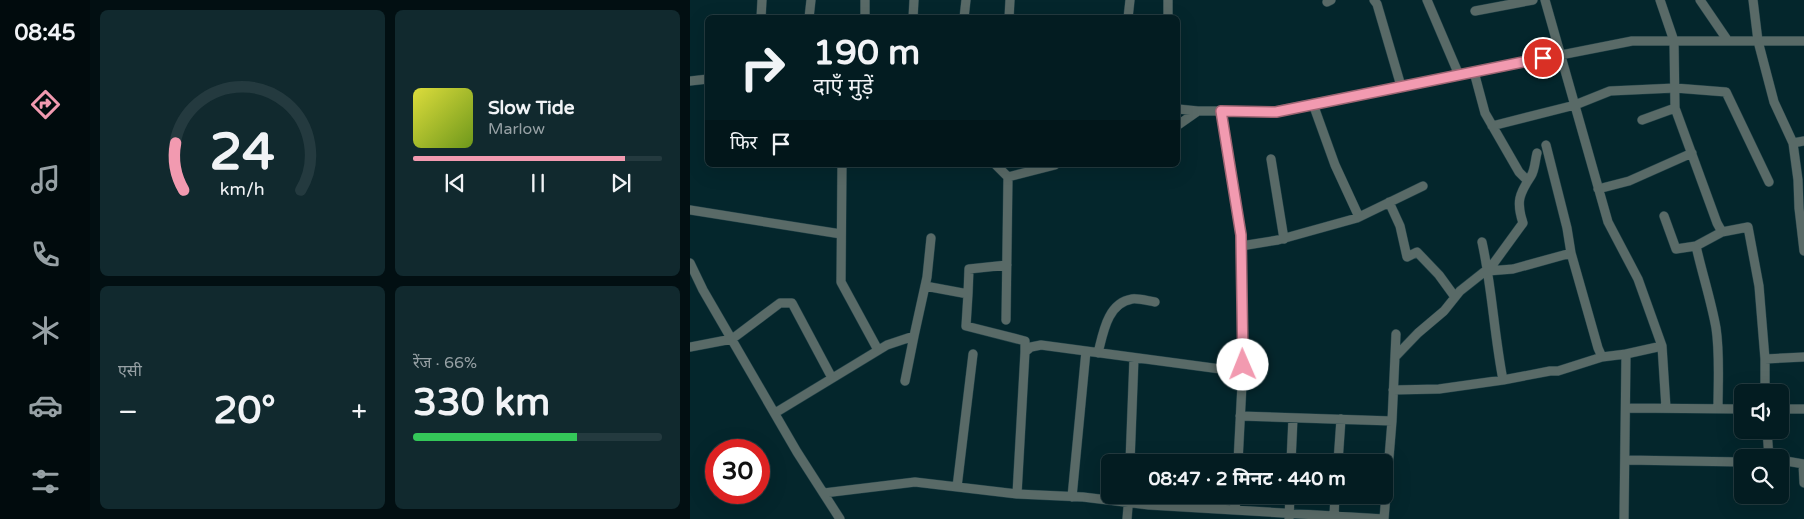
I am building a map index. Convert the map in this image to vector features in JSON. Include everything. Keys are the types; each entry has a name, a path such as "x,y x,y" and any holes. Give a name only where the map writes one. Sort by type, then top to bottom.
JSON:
{"street":[{"path":"761,15 762,0"},
{"path":"809,15 811,0"},
{"path":"865,0 865,15"},
{"path":"914,0 914,15"},
{"path":"964,15 966,0"},
{"path":"1009,15 1010,0"},
{"path":"1128,15 1130,0"},
{"path":"1168,0 1168,15"},
{"path":"1374,0 1377,4 1402,86"},
{"path":"1427,0 1459,75"},
{"path":"1475,11 1533,0"},
{"path":"1545,0 1608,222 1638,279 1662,346 1666,408"},
{"path":"1660,0 1674,41 1675,108 1722,232"},
{"path":"1700,0 1728,41"},
{"path":"1753,0 1758,41 1774,102 1793,143 1801,180 1799,208 1804,252"},
{"path":"1180,109 1198,112 1276,112 1632,41 1804,41"},
{"path":"1474,72 1485,113 1519,172 1527,180"},
{"path":"690,81 705,79"},
{"path":"1492,126 1575,105 1610,91 1675,88 1726,92 1769,182"},
{"path":"1313,104 1335,165 1359,217"},
{"path":"1642,120 1675,108"},
{"path":"1221,111 1241,235 1243,372 1238,454"},
{"path":"1180,124 1198,112"},
{"path":"1793,143 1804,141"},
{"path":"1546,145 1568,228 1572,253 1602,357"},
{"path":"1395,357 1418,333 1444,311 1471,282 1488,271 1523,223 1519,194 1532,175 1537,153"},
{"path":"1598,189 1629,181 1692,153"},
{"path":"1271,159 1284,239"},
{"path":"842,167 841,282 878,350"},
{"path":"998,167 1008,177 1006,320"},
{"path":"1008,177 1047,167"},
{"path":"1241,246 1284,239 1359,217 1423,186"},
{"path":"1389,202 1400,226 1407,257 1417,252 1439,275 1455,297"},
{"path":"690,210 841,234"},
{"path":"1664,216 1676,249 1696,246 1722,232 1748,227 1759,286 1765,359 1765,384"},
{"path":"905,381 925,286 931,238"},
{"path":"1482,242 1488,271 1497,347 1504,380"},
{"path":"1696,246 1716,328 1719,362 1718,408"},
{"path":"1488,271 1513,269 1572,253"},
{"path":"690,263 703,290 797,452 840,519"},
{"path":"1007,265 969,269 966,326 1025,341 1026,352 1017,494"},
{"path":"925,286 968,294"},
{"path":"1098,353 1105,323 1112,312 1132,299 1155,302"},
{"path":"690,347 732,339 780,303 792,303 832,378"},
{"path":"1180,504 1289,516 1384,519 1392,421 1396,334"},
{"path":"775,413 887,345 914,336"},
{"path":"1026,352 1031,347 1041,345 1243,372"},
{"path":"1394,390 1438,389 1504,380 1558,371 1602,357 1662,346"},
{"path":"1072,496 1086,351"},
{"path":"957,487 973,354"},
{"path":"1624,519 1626,354"},
{"path":"1765,359 1804,357"},
{"path":"1130,454 1134,358"},
{"path":"1626,408 1734,409"},
{"path":"1789,409 1804,410"},
{"path":"1240,416 1392,421"},
{"path":"1291,454 1293,418"},
{"path":"1339,454 1341,420"},
{"path":"1626,460 1734,462"},
{"path":"1789,462 1803,464 1804,482"},
{"path":"824,493 915,482 1017,494 1101,498"},
{"path":"1126,519 1128,504"},
{"path":"1228,519 1233,504"},
{"path":"1334,516 1335,504"}],"route":[{"path":"1243,365 1241,235 1221,111 1276,112 1543,58"}]}
